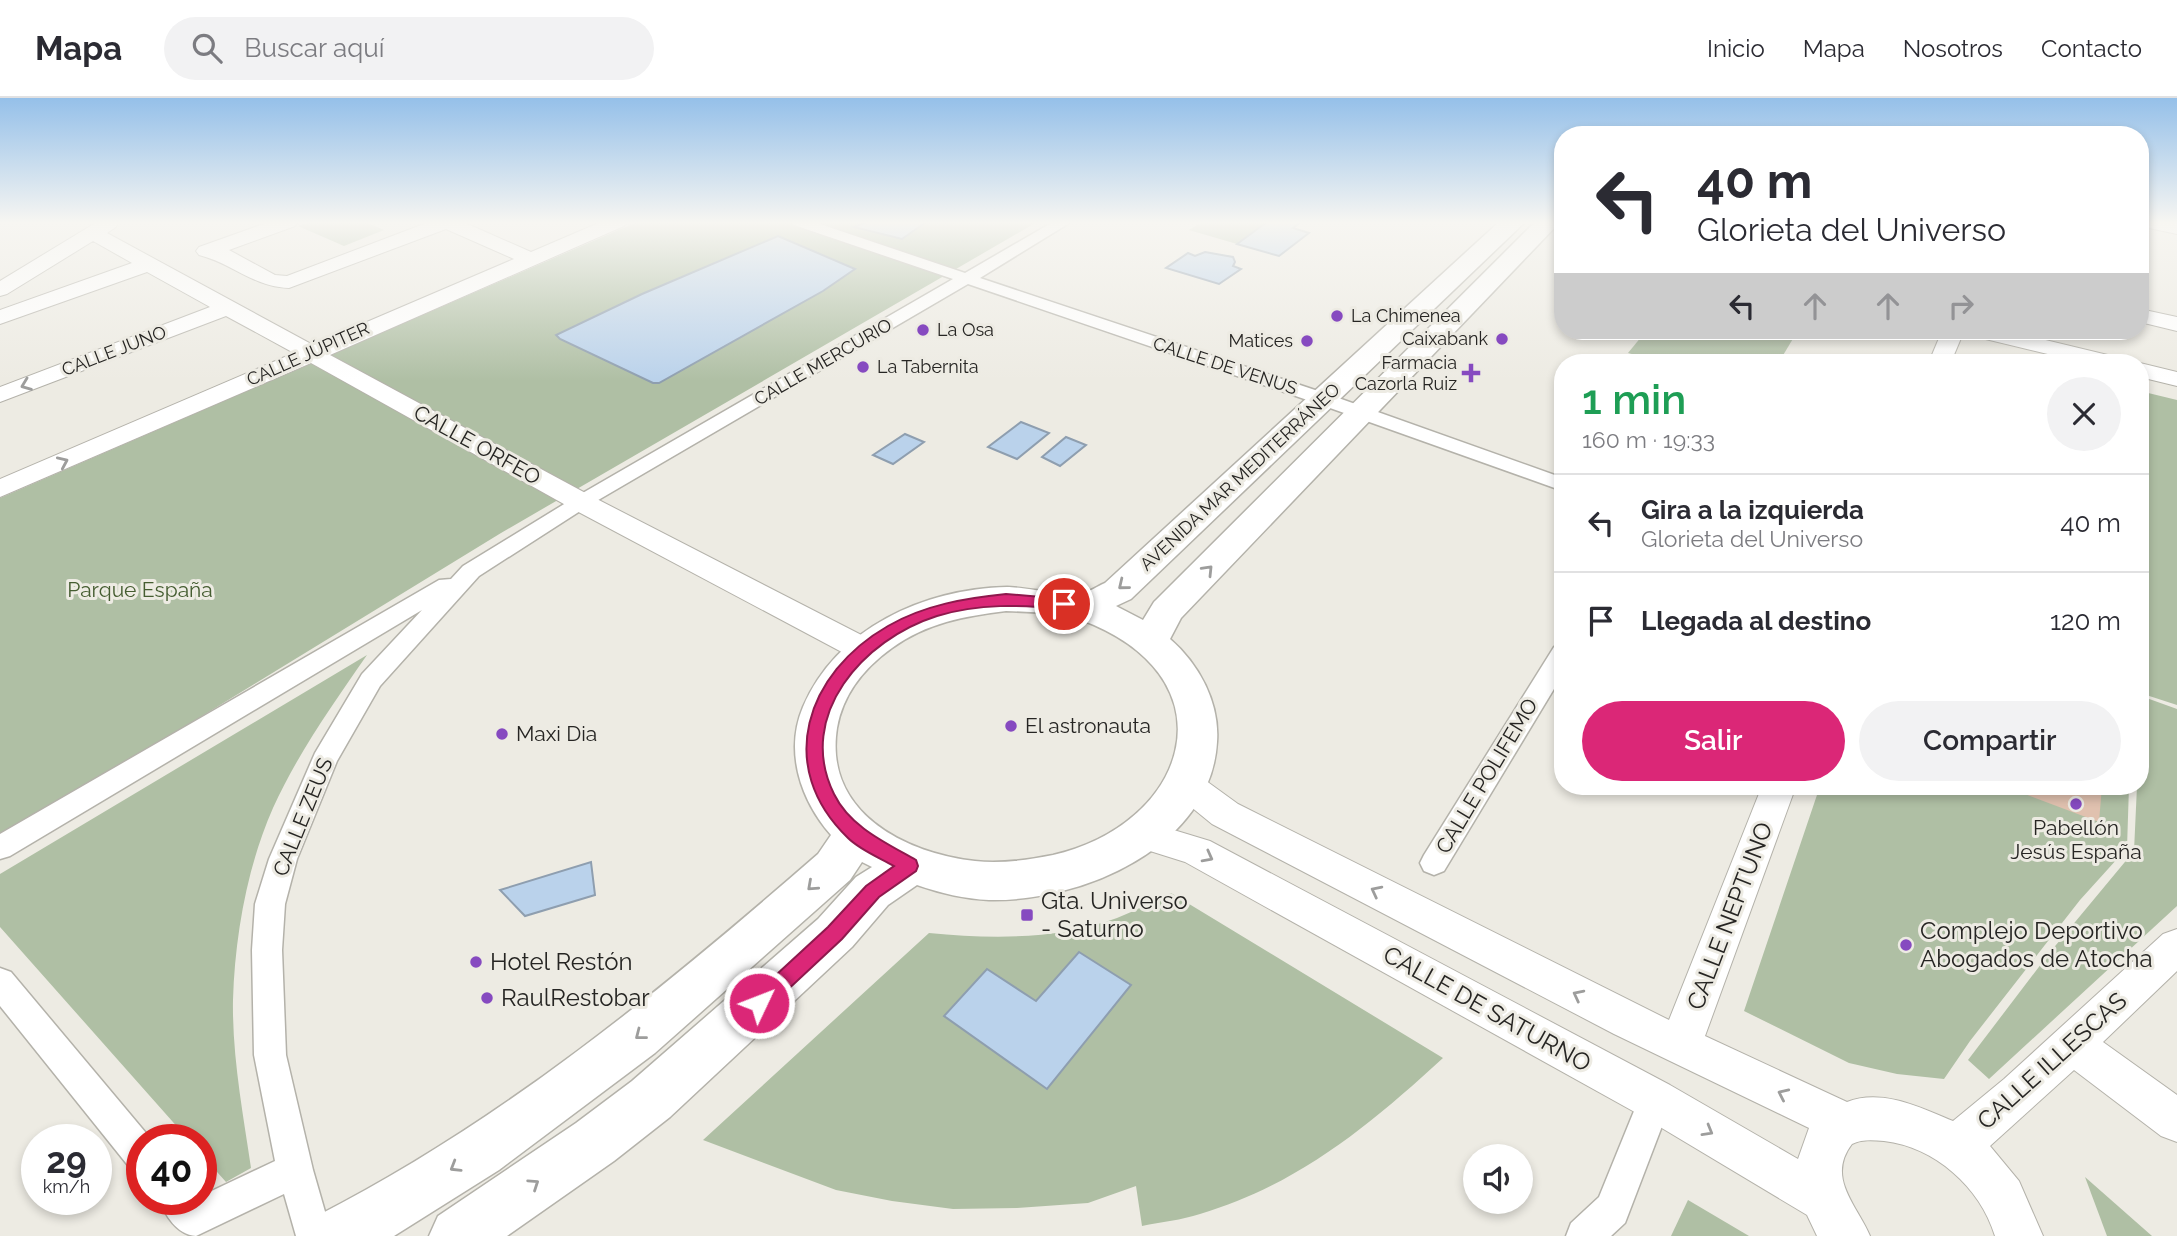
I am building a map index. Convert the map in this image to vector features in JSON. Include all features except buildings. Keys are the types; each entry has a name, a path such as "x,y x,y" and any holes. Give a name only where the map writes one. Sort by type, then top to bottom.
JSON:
{"street":[{"path":"0,290 25,275"},
{"path":"0,317 118,275"},
{"name":"CALLE ORFEO","path":"169,275 581,502 864,650"},
{"path":"260,275 270,281 289,282 307,275"},
{"name":"CALLE JÚPITER","path":"0,489 492,275"},
{"name":"CALLE DE VENUS","path":"951,275 1323,399 1554,482"},
{"name":"CALLE MERCURIO","path":"581,502 973,275"},
{"name":"AVENIDA MAR MEDITERRÁNEO","path":"1083,608 1118,591 1456,275"},
{"name":"AVENIDA MAR MEDITERRÁNEO","path":"1150,641 1167,611 1501,275"},
{"name":"CALLE JUNO","path":"0,395 228,307"},
{"path":"2149,317 2177,324"},
{"path":"2018,340 2075,354"},
{"path":"2149,372 2177,379"},
{"name":"CALLE ZEUS","path":"314,1236 295,1171 270,1055 270,904 282,859 324,760 370,680 471,571 581,502"},
{"path":"0,848 471,571"},
{"path":"1006,599 1045,600 1083,608 1119,621 1150,641 1179,670 1196,706 1199,744 1186,784 1169,810 1143,835 1093,863 1032,879 969,880 909,866 856,834 826,799 813,759 817,719 834,681 864,650 894,629 929,613 967,603 1006,599"},
{"name":"CALLE POLIFEMO","path":"1434,863 1554,668"},
{"path":"1186,784 1225,814 1680,1046 1845,1123"},
{"name":"CALLE NEPTUNO","path":"1680,1046 1776,795"},
{"path":"337,1236 477,1154 564,1094 625,1047 751,942 834,867 856,834"},
{"name":"CALLE DE SATURNO","path":"1143,835 1197,851 1655,1100 1836,1224"},
{"path":"458,1236 595,1142 650,1100 835,933 872,891 909,866"},
{"name":"CALLE ILLESCAS","path":"1956,1147 2177,946"},
{"path":"0,982 126,1136"},
{"path":"2072,1044 2177,1121"},
{"path":"1584,1236 1612,1210 1655,1100"},
{"path":"1836,1224 1819,1181 1820,1154 1832,1132 1845,1123 1886,1118 1922,1128 1956,1147 1989,1177 2013,1212 2019,1236"},
{"path":"217,1208 295,1171"}],"green space":[{"name":"Parque España","path":"514,275 945,275 501,533 127,762 0,833 0,498"},
{"path":"1639,340 1792,340 1784,354 1628,353"},
{"path":"2149,393 2177,400 2177,705 2149,696"},
{"path":"367,655 293,768 273,808 249,878 236,951 233,1021 236,1063 251,1168 226,1182 217,1172 217,1124 175,1124 0,927 0,874"},
{"path":"2149,699 2177,709 2177,906 1989,1079 1968,1060 2051,951 2134,851 2137,795 2149,795"},
{"name":"Complejo Deportivo Abogados de Atocha","path":"1817,795 2129,795 2127,848 2080,900 1970,1041 1944,1079 1897,1074 1849,1063 1744,1011"},
{"path":"1171,893 1443,1058 1388,1107 1301,1170 1236,1202 1193,1216 1142,1226 1136,1186 1088,1203 953,1209 836,1190 703,1140 929,933 1000,937 1047,934 1117,918"},
{"path":"2085,1177 2152,1236 2107,1236"},
{"path":"1688,1200 1749,1236 1671,1236"}],"water":[{"path":"686,275 846,275 823,291 659,383 653,383 556,335"},
{"path":"1190,275 1232,275 1219,284"},
{"path":"1021,422 1049,433 1017,459 988,447"},
{"path":"905,434 924,442 893,464 873,455"},
{"path":"1066,437 1086,445 1060,466 1042,457"},
{"path":"591,862 595,895 525,916 500,890"},
{"path":"1079,952 1131,985 1047,1089 944,1016 987,969 1036,1001"}],"place":[{"name":"La Chimenea","path":"1337,316"},
{"name":"La Osa","path":"923,330"},
{"name":"Caixabank","path":"1502,339"},
{"name":"Matices","path":"1307,341"},
{"name":"La Tabernita","path":"863,367"},
{"name":"Farmacia Cazorla Ruiz","path":"1471,373"},
{"name":"El astronauta","path":"1011,726"},
{"name":"Maxi Dia","path":"502,734"},
{"name":"Pabellón Jesús España","path":"2076,804"},
{"name":"Gta. Universo - Saturno","path":"1027,915"},
{"name":"Complejo Deportivo Abogados de Atocha","path":"1906,945"},
{"name":"Hotel Restón","path":"476,962"},
{"name":"RaulRestobar","path":"487,998"}],"route":[{"path":"759,1003 835,933 872,891 909,866 856,834 826,799 813,759 817,719 834,681 864,650 894,629 929,613 967,603 1006,599 1045,600 1064,604"}]}
